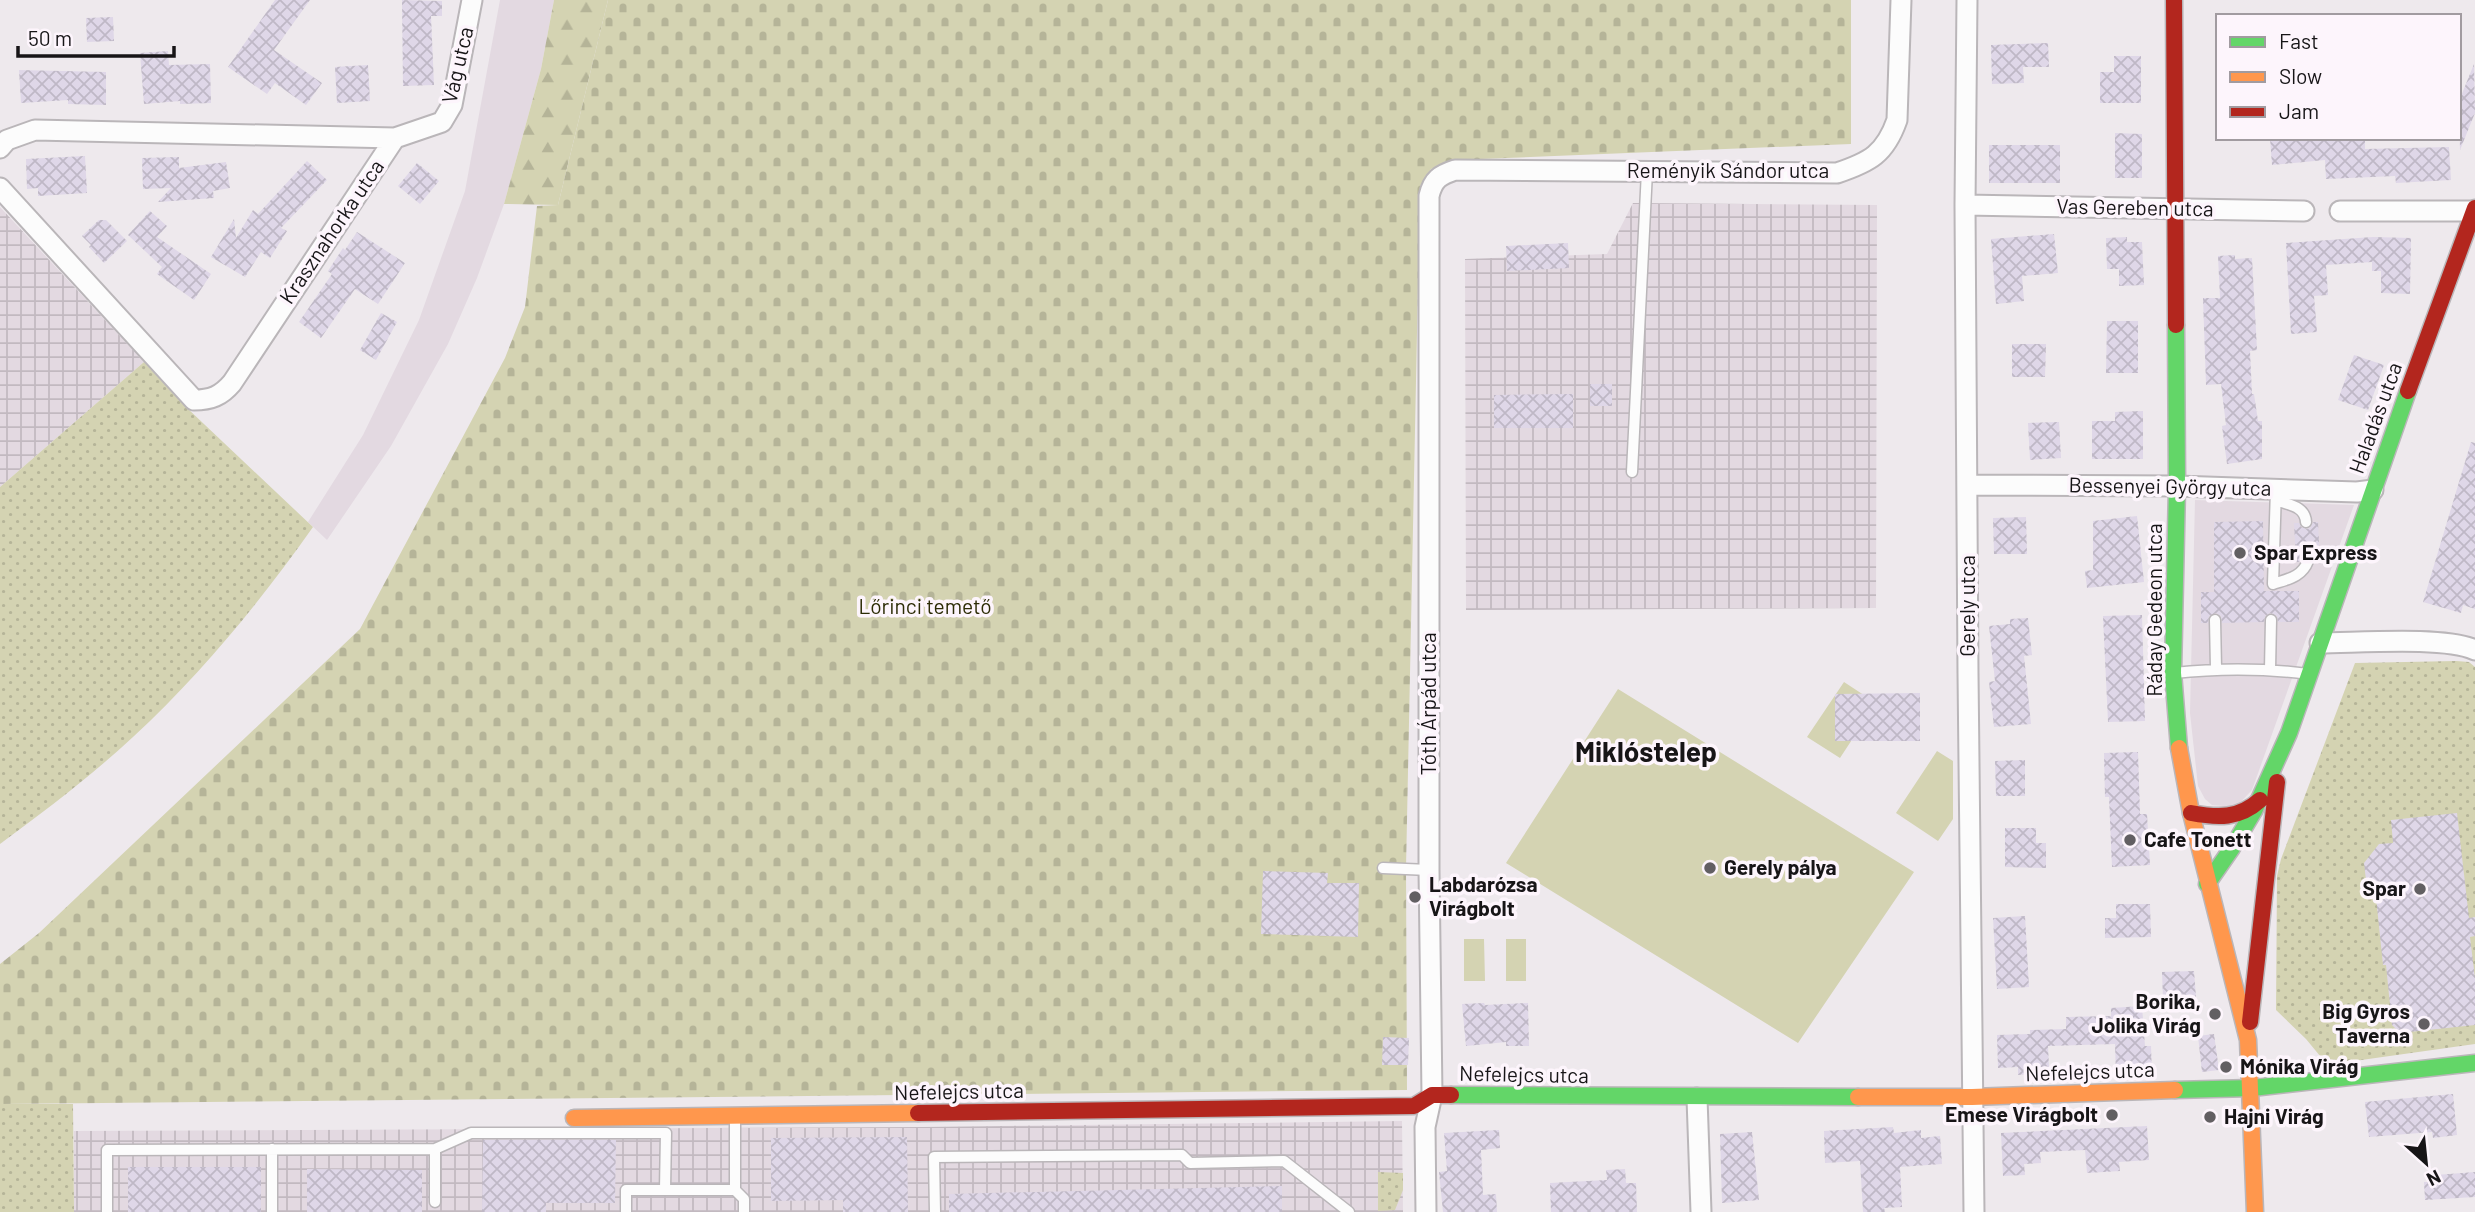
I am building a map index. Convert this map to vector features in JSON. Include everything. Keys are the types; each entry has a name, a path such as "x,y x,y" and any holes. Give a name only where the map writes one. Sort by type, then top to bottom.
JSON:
{"street":[{"name":"Vág utca","path":"394,138 442,122 452,105 472,0"},
{"name":"Reményik Sándor utca","path":"1429,195 1439,175 1455,170 1837,173 1869,160 1883,149 1891,138 1897,120 1901,0"},
{"name":"Gerely utca","path":"1967,0 1965,205 1974,1212"},
{"name":"Ráday Gedeon utca","path":"2174,0 2177,486 2173,673 2180,760 2190,813 2248,1040 2255,1212"},
{"name":"Krasznahorka utca","path":"0,148 7,140 35,130 394,138"},
{"name":"Krasznahorka utca","path":"0,188 194,400 207,400 223,393 232,383 394,138"},
{"name":"Tóth Árpád utca","path":"1426,1212 1425,1127 1432,1095 1429,870 1429,195"},
{"name":"Vas Gereben utca","path":"1965,205 2304,211"},
{"path":"2340,212 2474,210"},
{"name":"Haladás utca","path":"2279,760 2474,210"},
{"name":"Bessenyei György utca","path":"1968,485 2177,486 2276,495 2373,490"},
{"path":"2320,643 2440,643 2461,645 2475,650"},
{"path":"2207,884 2243,834 2279,760"},
{"path":"2248,1040 2279,760"},
{"path":"2190,813 2220,818 2237,816 2252,809 2263,797"},
{"name":"Nefelejcs utca","path":"574,1118 1414,1106 1432,1095 1972,1097 2252,1088 2475,1063"},
{"path":"1697,1098 1701,1212"}],"lane":[{"path":"1632,472 1647,171"},
{"path":"2306,522 2301,509 2276,495 2273,584 2299,575 2308,561"},
{"path":"2262,569 2273,569"},
{"path":"2215,620 2216,668"},
{"path":"2270,669 2271,620"},
{"path":"2173,673 2216,668 2270,669 2310,674"},
{"path":"1383,868 1429,870"},
{"path":"735,1116 735,1190"},
{"path":"107,1212 107,1150 435,1149 471,1133 666,1133 665,1189"},
{"path":"272,1149 272,1212"},
{"path":"435,1149 435,1202"},
{"path":"935,1212 934,1157 1182,1155 1190,1163 1284,1161 1349,1212"},
{"path":"626,1212 626,1190 665,1189 735,1190 744,1199 744,1212"}],"shaded area":[{"path":"500,0 554,0 541,69 504,204 477,278 448,344 391,446 327,540 308,522 363,435 419,320 465,191"},
{"path":"1633,203 1877,205 1876,608 1466,610 1465,259 1607,254"},
{"path":"0,207 144,362 0,487"},
{"path":"2195,500 2354,505 2252,790 2236,807 2212,805 2198,786 2190,713"},
{"path":"1402,1121 1403,1212 74,1212 74,1131 923,1127"}],"green space":[{"path":"554,0 608,0 558,205 504,204 541,69"},
{"name":"Lőrinci temető","path":"608,0 1851,0 1851,144 1455,160 1431,169 1420,186 1406,869 1407,1090 0,1104 0,964 39,933 360,629 505,358 525,307 537,206 558,205"},
{"path":"144,362 186,407 313,527 229,636 158,713 85,779 0,844 0,487"},
{"path":"2469,662 2475,667 2475,1044 2340,1063 2325,1062 2276,1010 2277,876 2281,859 2355,663"},
{"path":"1844,682 1876,703 1840,758 1807,737"},
{"name":"Gerely pálya","path":"1618,689 1914,872 1798,1043 1506,863"},
{"path":"1937,751 1953,761 1953,819 1938,841 1896,813"},
{"path":"1464,939 1484,939 1485,981 1464,981"},
{"path":"1506,939 1526,939 1526,981 1506,981"},
{"path":"0,1104 73,1104 74,1212 0,1212"},
{"path":"1378,1172 1403,1173 1403,1190 1395,1210 1378,1211"}],"building":[{"path":"275,0 310,0 274,50 322,83 306,105 275,83 267,94 228,67"},
{"path":"402,0 442,1 442,16 431,16 434,85 403,86"},
{"path":"113,17 114,41 87,42 86,18"},
{"path":"2048,43 2049,67 2023,67 2024,83 1992,84 1991,45"},
{"path":"168,51 169,65 210,64 211,103 180,104 180,101 144,104 140,53"},
{"path":"2114,56 2141,56 2141,103 2100,103 2100,72 2114,72"},
{"path":"2474,64 2475,113 2460,150 2461,140 2461,96"},
{"path":"368,65 370,101 337,103 335,67"},
{"path":"19,70 106,72 106,105 68,104 68,100 21,103"},
{"path":"2115,133 2142,134 2142,178 2115,178"},
{"path":"2270,140 2365,140 2365,149 2449,147 2451,180 2396,183 2395,176 2326,179 2325,160 2272,165"},
{"path":"1989,145 2060,145 2060,183 1989,183"},
{"path":"85,156 87,193 38,196 38,188 27,189 26,159"},
{"path":"179,157 179,168 226,162 230,188 213,191 214,198 158,202 171,188 143,189 142,158"},
{"path":"307,161 327,180 281,228 287,231 270,258 261,252 245,277 211,257 234,219 236,238 253,210 258,214"},
{"path":"417,163 439,181 420,204 398,186"},
{"path":"150,211 167,226 157,237 211,274 194,300 157,274 162,267 128,235"},
{"path":"99,220 106,220 127,241 104,263 82,236"},
{"path":"357,232 405,263 378,304 355,289 321,338 299,322 332,274 328,271"},
{"path":"2054,234 2058,273 2022,276 2024,301 1996,304 1991,239"},
{"path":"2127,237 2127,242 2142,242 2144,285 2119,286 2119,269 2107,269 2106,238"},
{"path":"2373,237 2411,238 2410,294 2381,293 2381,271 2372,271 2372,262 2326,265 2328,295 2314,296 2317,332 2291,334 2286,243"},
{"path":"1568,243 1569,268 1507,271 1506,246"},
{"path":"2235,255 2235,259 2252,258 2257,350 2250,351 2252,394 2258,421 2262,421 2262,459 2227,464 2222,426 2226,425 2221,384 2206,385 2203,298 2220,298 2218,256"},
{"path":"381,313 397,322 376,360 360,350"},
{"path":"2107,321 2138,321 2138,373 2106,373"},
{"path":"2012,344 2046,344 2045,377 2012,377"},
{"path":"2354,355 2384,365 2368,410 2338,400"},
{"path":"1590,384 1612,384 1612,406 1590,406"},
{"path":"1573,394 1573,428 1494,428 1494,395"},
{"path":"2143,411 2143,459 2092,459 2092,421 2115,421 2115,412"},
{"path":"2059,422 2061,458 2030,460 2028,423"},
{"path":"2471,442 2475,443 2475,609 2463,605 2461,613 2423,602"},
{"path":"2137,516 2144,582 2087,588 2085,571 2093,570 2093,521"},
{"path":"2026,517 2027,554 1994,554 1993,518"},
{"path":"2263,521 2264,591 2299,591 2299,622 2278,622 2277,616 2270,613 2265,616 2264,622 2222,623 2221,616 2216,613 2209,616 2208,623 2201,623 2201,592 2214,592 2214,522"},
{"path":"2313,522 2318,522 2320,561 2315,561 2314,556 2308,554 2296,562 2294,523 2307,529"},
{"path":"2142,615 2145,721 2108,722 2103,616"},
{"path":"2028,618 2032,655 2024,656 2031,724 1994,727 1989,682 1995,681 1989,626 2010,624 2010,619"},
{"path":"1920,693 1920,741 1835,741 1835,694"},
{"path":"2138,752 2140,814 2147,814 2150,865 2112,867 2104,753"},
{"path":"2025,760 2025,796 1996,796 1995,761"},
{"name":"Spar","path":"2457,813 2469,918 2475,917 2475,936 2470,937 2475,978 2475,1025 2400,1033 2392,1025 2375,888 2367,889 2364,863 2379,844 2393,843 2391,820"},
{"path":"2005,828 2036,828 2036,843 2046,843 2046,868 2005,867"},
{"path":"1263,871 1328,873 1327,883 1359,883 1358,937 1261,934"},
{"path":"2116,904 2150,904 2151,937 2105,938 2105,918 2116,918"},
{"path":"2025,916 2029,987 1997,989 1993,918"},
{"path":"2194,971 2196,997 2163,999 2162,972"},
{"path":"1528,1003 1529,1046 1506,1046 1506,1042 1466,1046 1462,1004"},
{"path":"2142,1006 2145,1046 2151,1046 2152,1075 2116,1077 2115,1044 2048,1046 2049,1067 2035,1067 2035,1074 2018,1075 2018,1067 1998,1068 1997,1035 2030,1034 2030,1030 2066,1029 2066,1017 2111,1016 2111,1008"},
{"path":"2214,1034 2219,1070 2202,1072 2198,1036"},
{"path":"1383,1037 1409,1038 1408,1065 1382,1065"},
{"path":"2453,1094 2457,1135 2433,1138 2432,1132 2369,1137 2365,1102"},
{"path":"2147,1126 2149,1160 2119,1162 2120,1171 2087,1173 2085,1150 2040,1152 2041,1163 2024,1164 2025,1175 2003,1176 2001,1133"},
{"path":"1893,1127 1894,1133 1921,1130 1921,1138 1940,1136 1942,1164 1900,1167 1902,1207 1884,1208 1885,1212 1863,1212 1860,1161 1825,1163 1824,1131"},
{"path":"1499,1130 1500,1148 1481,1150 1483,1195 1496,1194 1497,1212 1443,1212 1439,1172 1447,1171 1444,1133"},
{"path":"1752,1132 1759,1200 1722,1203 1720,1134"},
{"path":"907,1137 908,1212 843,1212 843,1200 771,1201 771,1138"},
{"path":"483,1140 616,1140 615,1203 546,1203 546,1212 482,1212"},
{"path":"128,1167 261,1167 261,1212 128,1212"},
{"path":"307,1169 422,1170 422,1212 307,1212"},
{"path":"1625,1169 1626,1183 1636,1183 1637,1212 1551,1212 1550,1183 1607,1180 1606,1170"},
{"path":"2475,1172 2475,1197 2425,1200 2424,1182 2436,1182 2436,1175"},
{"path":"1282,1186 1282,1212 949,1212 949,1194"}],"traffic: fast":[{"path":"2176,325 2177,486 2173,673 2179,748"},
{"path":"2207,884 2254,811 2289,733 2408,391"},
{"path":"2175,1090 2252,1088 2475,1063"},
{"path":"1451,1095 1858,1097"}],"traffic: slow":[{"path":"2179,748 2191,813 2248,1040 2255,1212"},
{"path":"1858,1097 1972,1097 2175,1090"},
{"path":"574,1118 918,1113"}],"traffic: jam":[{"path":"2174,0 2176,325"},
{"path":"2408,391 2475,208"},
{"path":"2250,1022 2277,782"},
{"path":"2191,813 2228,816 2244,811 2260,800"},
{"path":"918,1113 1414,1106 1432,1095 1451,1095"}],"place":[{"name":"Spar Express","path":"2240,553"},
{"name":"Cafe Tonett","path":"2130,840"},
{"name":"Gerely pálya","path":"1710,868"},
{"name":"Spar","path":"2420,889"},
{"name":"Labdarózsa Virágbolt","path":"1415,897"},
{"name":"Borika, Jolika Virág","path":"2215,1014"},
{"name":"Big Gyros Taverna","path":"2424,1024"},
{"name":"Mónika Virág","path":"2226,1067"},
{"name":"Emese Virágbolt","path":"2112,1115"},
{"name":"Hajni Virág","path":"2210,1117"}],"district":[{"name":"Miklóstelep","path":"1646,752"}]}
